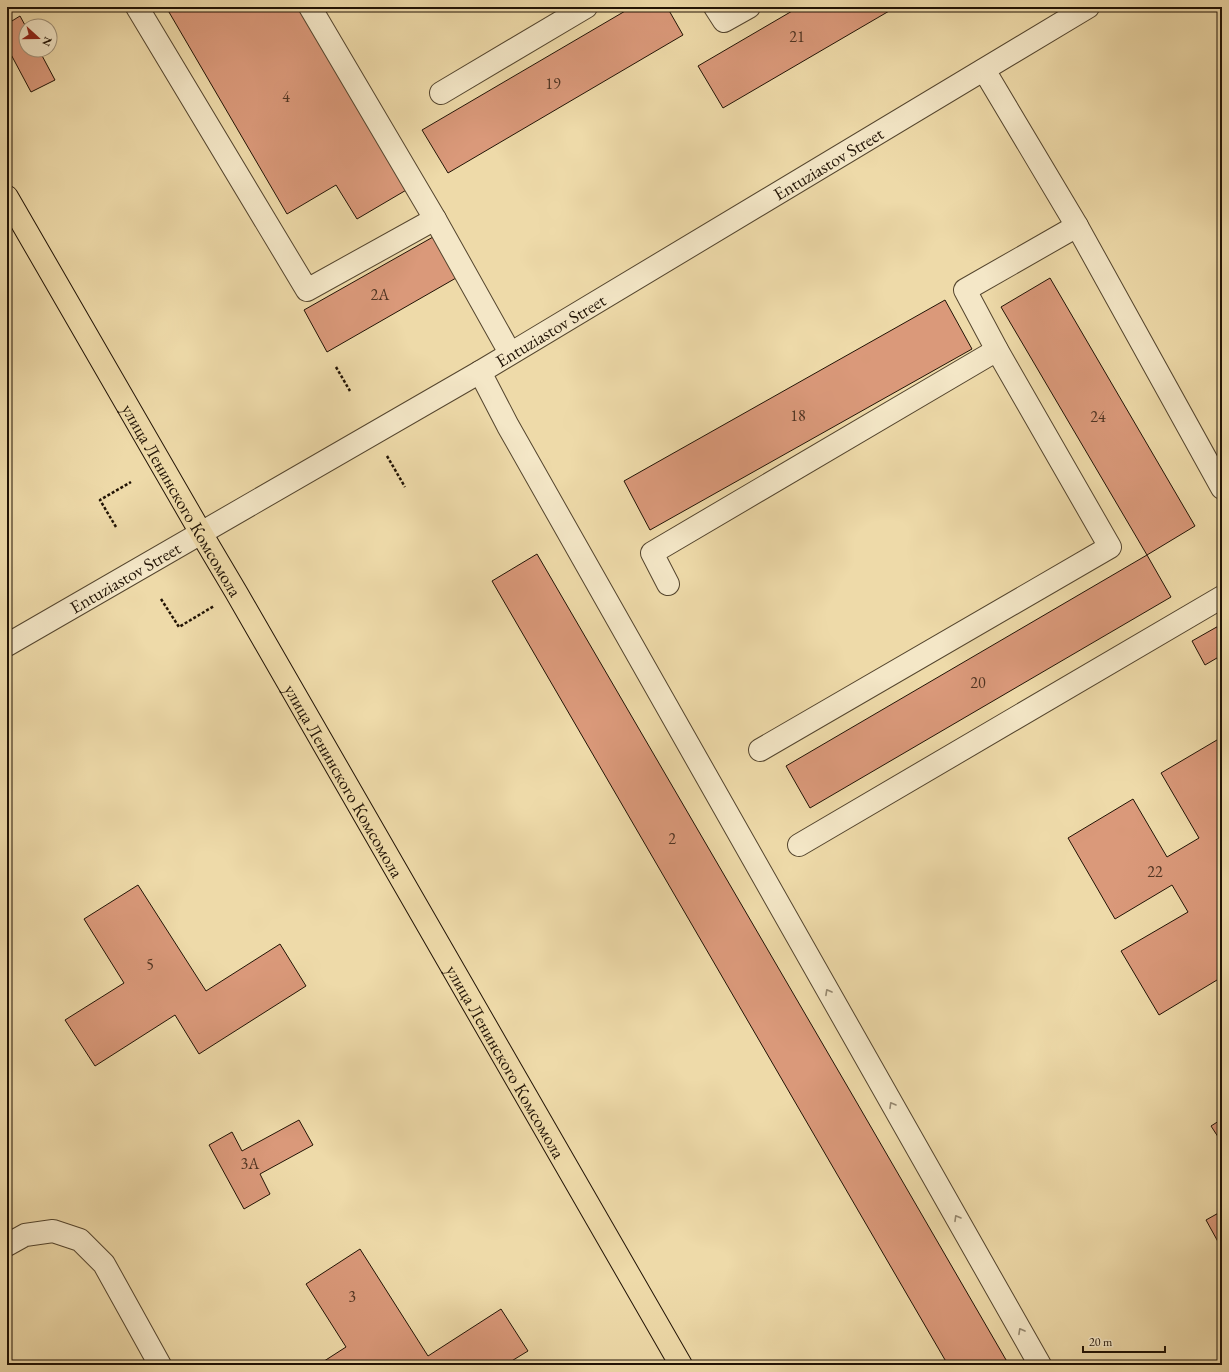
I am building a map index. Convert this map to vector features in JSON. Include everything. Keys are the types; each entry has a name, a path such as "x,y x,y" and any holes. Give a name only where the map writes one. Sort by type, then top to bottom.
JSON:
{"main road":[{"name":"улица Ленинского Комсомола","path":"7,197 236,592 680,1365"}],"street":[{"path":"137,7 307,290 435,219"},
{"path":"310,7 435,219 510,353"},
{"path":"441,93 586,7"},
{"path":"715,7 724,21 748,7"},
{"name":"Entuziastov Street","path":"7,645 480,372 1088,7"},
{"path":"984,70 1077,226 1222,488"},
{"path":"760,750 1110,547 997,350 965,290 1077,226"},
{"path":"668,584 652,553 997,350"},
{"path":"480,372 508,426 1040,1365"},
{"path":"799,845 1222,597"},
{"path":"7,1245 25,1235 54,1231 80,1240 104,1264 160,1365"}],"path":[{"path":"336,367 350,391"},
{"path":"387,456 405,487"},
{"path":"116,526 100,500 131,482"},
{"path":"161,599 179,627 214,606"}],"building":[{"path":"166,7 301,7 408,189 357,219 336,185 287,214"},
{"path":"632,7 667,7 683,35 448,173 422,130"},
{"path":"799,7 896,7 723,108 698,66"},
{"path":"20,16 21,18 18,18 18,58 43,58 55,80 31,92 7,47 7,24"},
{"path":"433,237 456,278 327,352 304,310"},
{"path":"1050,278 1195,526 1147,555 1001,307"},
{"path":"945,300 972,349 650,530 624,481"},
{"path":"537,554 1009,1365 948,1365 492,581"},
{"path":"1147,555 1171,597 810,808 786,766"},
{"path":"1222,624 1222,655 1205,665 1192,641"},
{"path":"1222,737 1222,834 1220,835 1222,839 1222,915 1220,917 1222,920 1222,977 1159,1015 1121,951 1188,912 1172,885 1115,919 1068,838 1133,799 1167,857 1199,838 1161,773"},
{"path":"138,885 206,991 280,944 306,986 199,1054 175,1015 95,1066 65,1020 124,983 84,919"},
{"path":"1222,1119 1222,1143 1211,1126"},
{"path":"299,1120 313,1145 260,1174 270,1194 244,1209 209,1145 232,1132 242,1151"},
{"path":"1222,1211 1222,1249 1206,1220"},
{"path":"360,1249 428,1356 501,1309 528,1351 505,1365 318,1365 346,1347 306,1284"}]}
